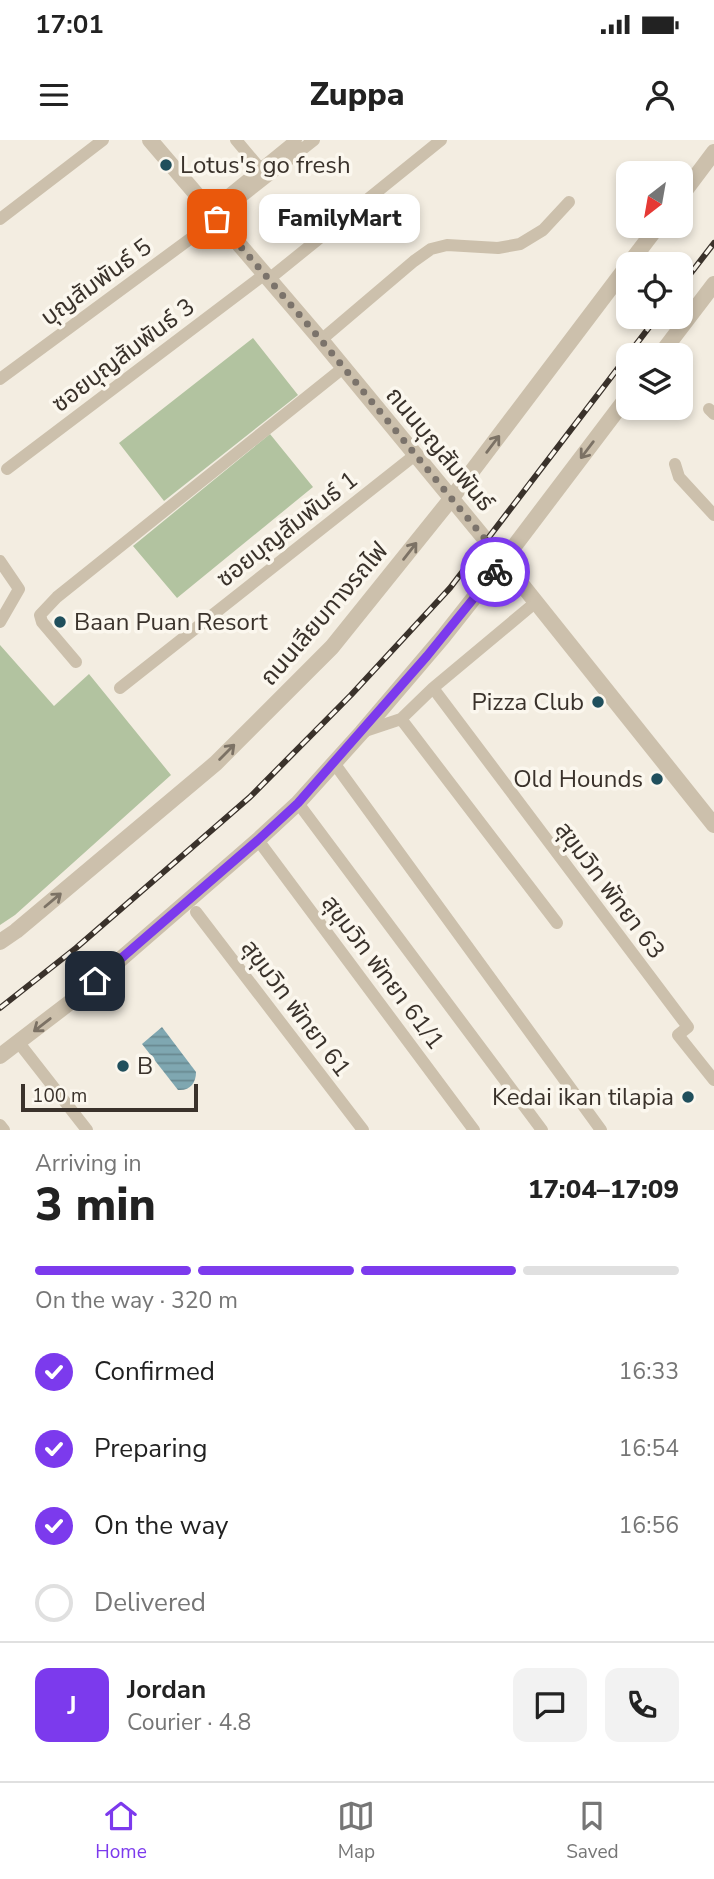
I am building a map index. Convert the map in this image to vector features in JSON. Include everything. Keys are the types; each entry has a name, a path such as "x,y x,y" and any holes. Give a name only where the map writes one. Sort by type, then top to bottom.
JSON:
{"street":[{"path":"0,219 103,140"},
{"name":"ถนนบุญสัมพันธ์","path":"150,140 321,340 503,561 714,825"},
{"path":"236,140 263,172"},
{"path":"263,172 296,140"},
{"path":"263,172 314,140"},
{"name":"ซอยบุญสัมพันธ์ 3","path":"7,469 267,276 441,140"},
{"path":"693,180 714,152"},
{"name":"บุญสัมพันธ์ 5","path":"0,379 214,215 263,172"},
{"path":"321,340 431,249 447,245 498,248 520,244 542,230 569,202"},
{"name":"ถนนเลียบทางรถไฟ","path":"0,942 216,763 332,647 451,499 616,282"},
{"path":"669,343 714,284"},
{"path":"76,662 42,622 40,615 57,597 343,368"},
{"path":"0,1056 77,997 298,803 443,637 616,412"},
{"name":"ซอยบุญสัมพันธ์ 1","path":"120,688 415,455"},
{"path":"675,464 679,477 714,515"},
{"path":"0,561 19,589 0,622"},
{"path":"362,732 401,719 433,688 536,602"},
{"name":"สุขุมวิท พัทยา 63","path":"433,688 688,1027 678,1035 714,1080"},
{"path":"401,719 557,923"},
{"path":"334,763 601,1130"},
{"path":"298,803 542,1130"},
{"name":"สุขุมวิท พัทยา 61/1","path":"258,840 474,1130"},
{"name":"สุขุมวิท พัทยา 61","path":"196,912 363,1130"},
{"path":"19,1043 87,1130"},
{"path":"0,1125 4,1130"}],"green space":[{"path":"253,338 298,395 164,501 119,443"},
{"path":"270,434 313,487 177,598 133,546"},
{"path":"0,645 54,706 89,674 171,775 15,915 0,925"}],"water":[{"path":"162,1027 196,1072 195,1080 189,1088 178,1090 142,1044"}],"railway":[{"path":"693,270 714,243"},
{"path":"0,1008 76,948 250,797 351,695 450,588 648,329"}],"way so far":[{"path":"217,219 321,340 503,561 495,572"}],"place":[{"name":"Lotus's go fresh","path":"166,165"},
{"name":"FamilyMart","path":"217,219"},
{"name":"Baan Puan Resort","path":"60,622"},
{"name":"Pizza Club","path":"598,702"},
{"name":"Old Hounds","path":"657,779"},
{"name":"B","path":"123,1066"},
{"name":"Kedai ikan tilapia","path":"688,1097"}],"route":[{"path":"95,981 298,803 427,656 495,572"}]}
